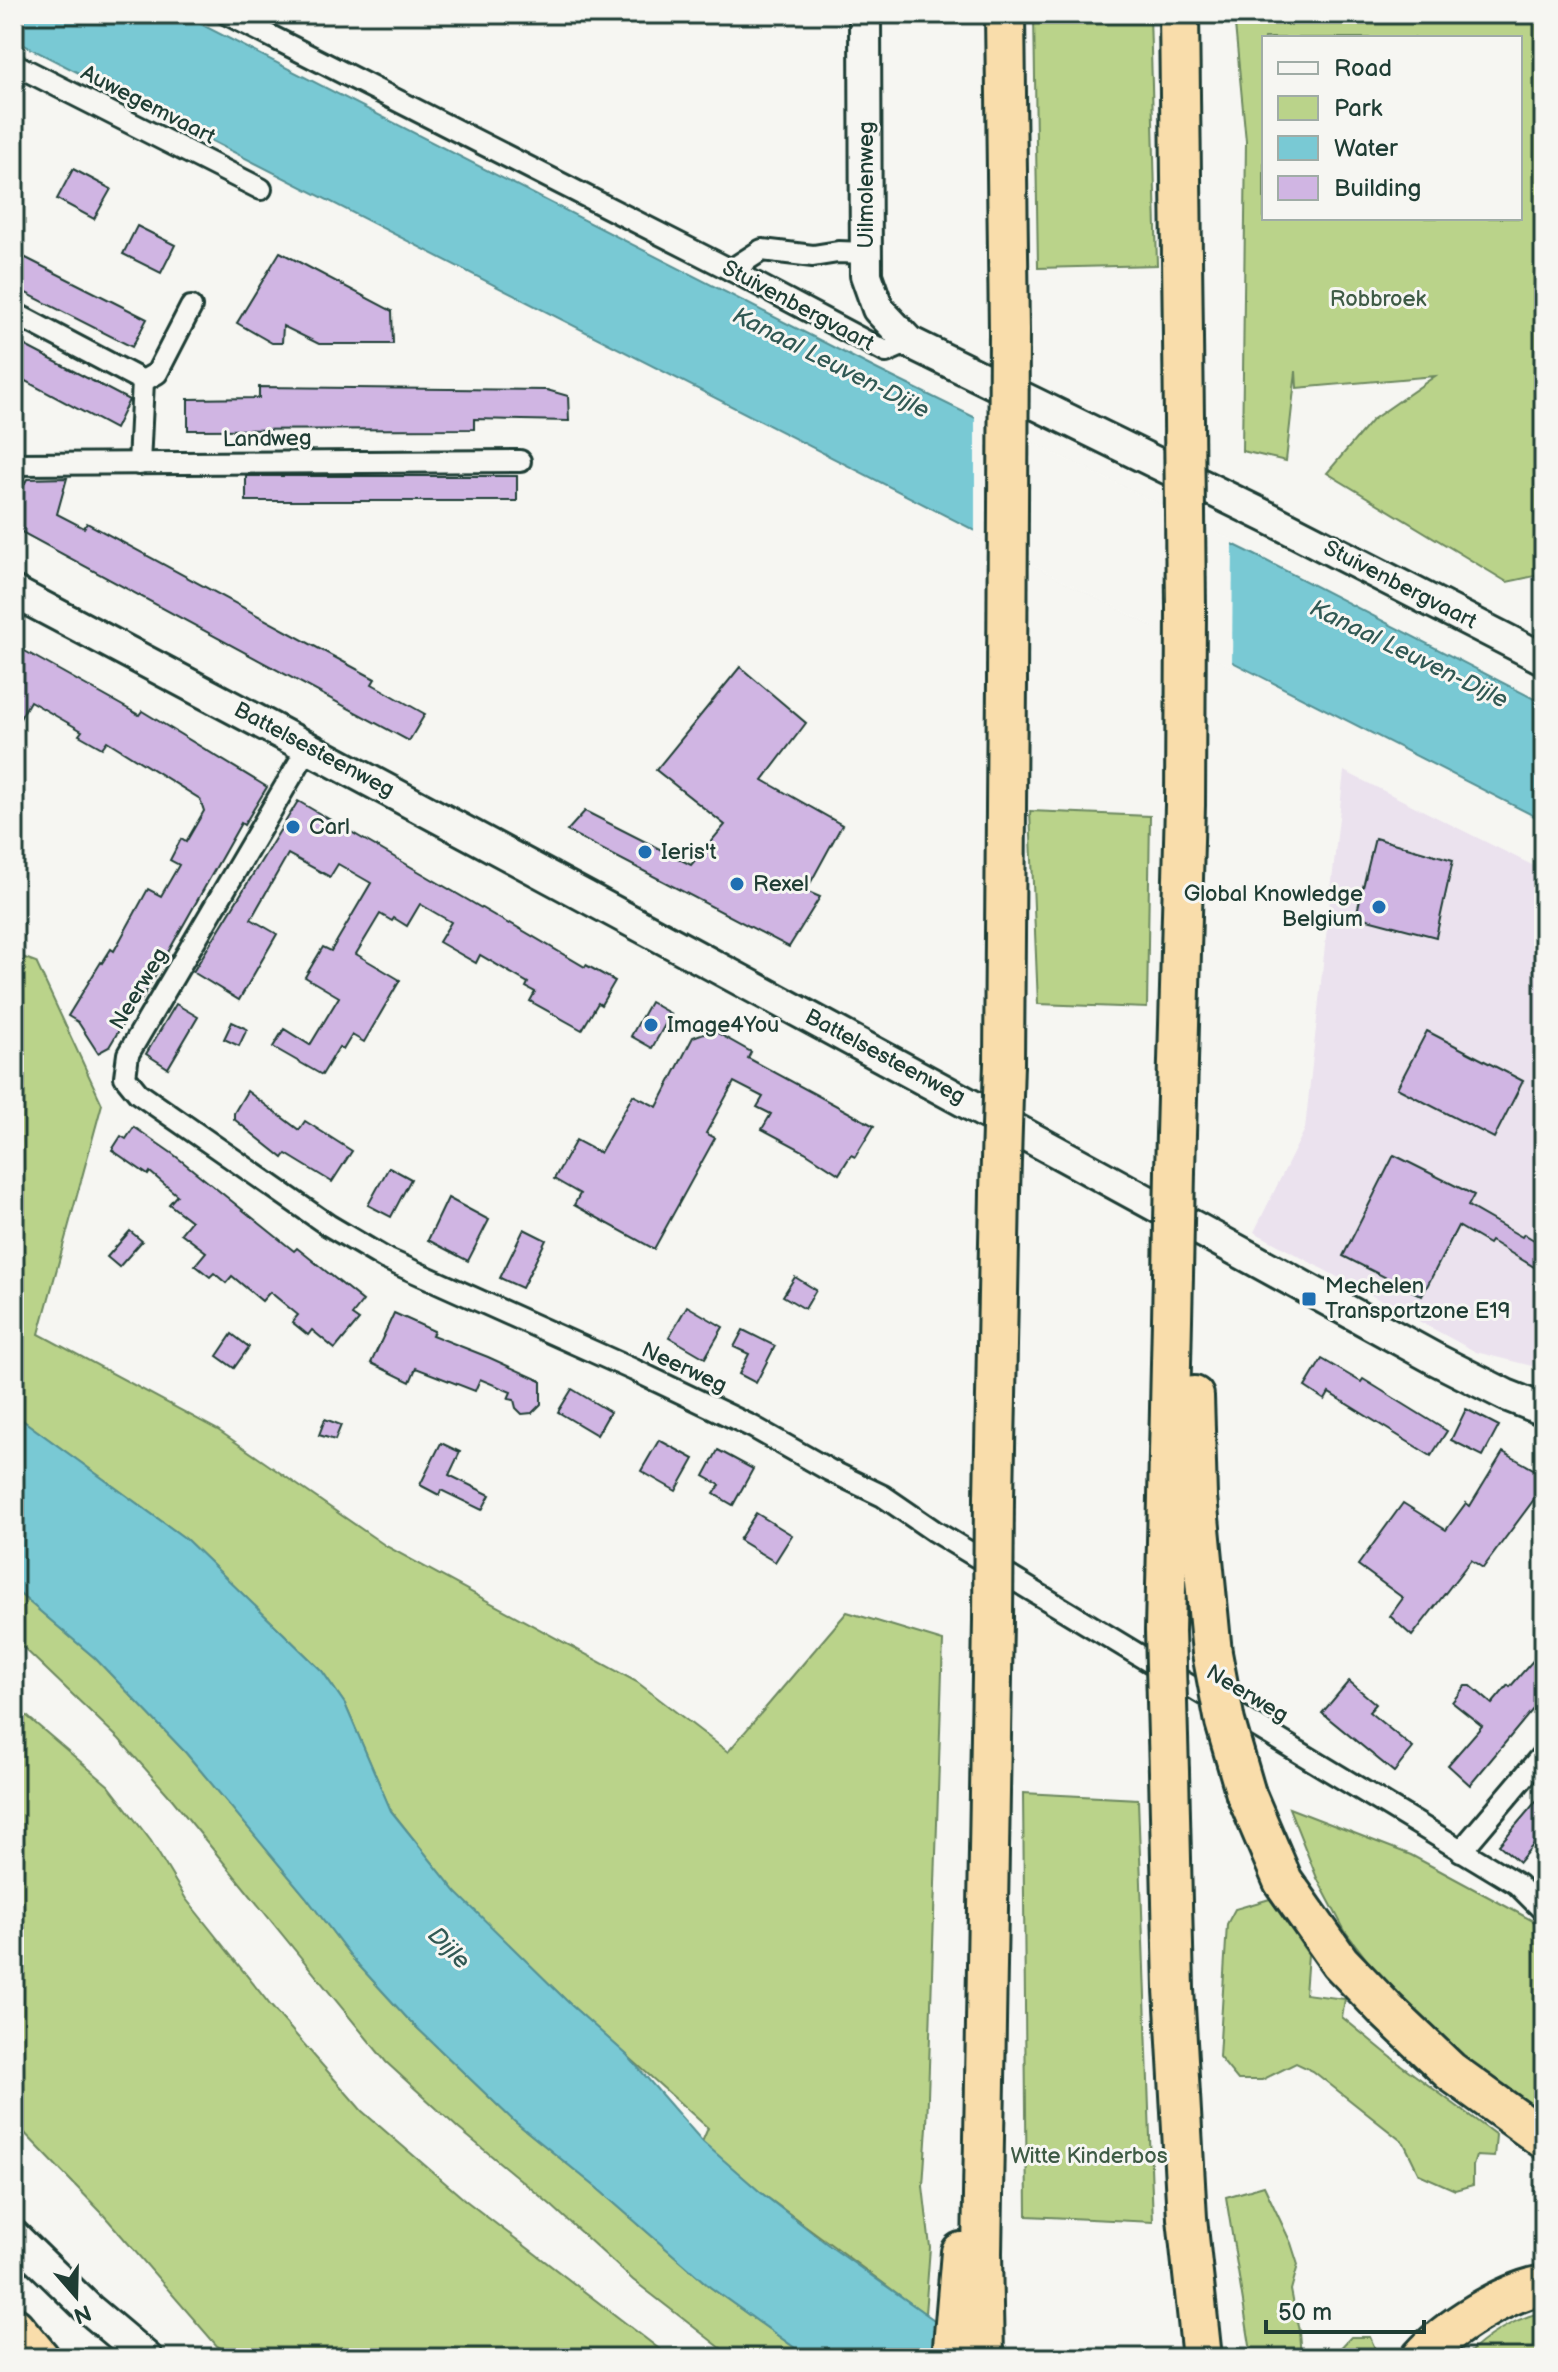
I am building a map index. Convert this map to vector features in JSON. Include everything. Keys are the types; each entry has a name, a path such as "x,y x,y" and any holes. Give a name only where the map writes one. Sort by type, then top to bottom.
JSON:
{"highway":[{"path":"952,2358 984,2181 1004,1063 1009,332 1005,14"},
{"path":"1179,14 1186,608 1185,805 1165,1631 1174,1989 1187,2218 1202,2358"},
{"path":"1171,1335 1194,1396 1197,1497 1212,1653 1225,1722 1246,1794 1283,1881 1340,1962 1387,2011 1450,2071 1544,2139"},
{"path":"972,2246 984,2358"},
{"path":"1421,2358 1461,2321 1531,2287 1544,2285"},
{"path":"14,2327 40,2358"}],"main road":[{"name":"Uilmolenweg","path":"865,14 866,275 878,309 909,342"},
{"name":"Stuivenbergvaart","path":"909,342 1269,518 1544,659"},
{"name":"Battelsesteenweg","path":"14,592 309,746 1437,1360 1506,1395 1544,1410"},
{"path":"14,2236 89,2309 147,2358"}],"street":[{"name":"Stuivenbergvaart","path":"227,14 886,352 909,342"},
{"name":"Auwegemvaart","path":"14,64 261,189"},
{"path":"731,270 762,250 813,256 838,252 866,253"},
{"path":"143,381 157,373 191,307"},
{"path":"14,313 143,381"},
{"path":"139,464 143,381"},
{"name":"Landweg","path":"14,464 520,461"},
{"name":"Neerweg","path":"309,746 128,1054 125,1077 138,1093 328,1225 384,1258 753,1427 883,1496 947,1540 1517,1884 1544,1911"},
{"path":"1461,1851 1544,1753"}],"shaded area":[{"path":"1344,771 1544,871 1544,1369 1476,1352 1254,1232 1305,1129"}],"green space":[{"path":"1034,14 1150,14 1157,265 1038,268"},
{"name":"Robbroek","path":"1234,14 1544,14 1544,574 1507,582 1327,473 1372,420 1435,376 1297,388 1296,371 1286,461 1242,451 1246,141"},
{"path":"1030,811 1150,816 1147,1008 1038,1004"},
{"path":"14,954 36,962 102,1104 39,1334 218,1430 386,1546 637,1682 728,1752 847,1612 943,1641 923,2186 930,2247 925,2314 760,2192 702,2142 708,2128 572,2006 458,1895 390,1809 345,1704 322,1671 186,1539 14,1414"},
{"path":"14,1589 95,1658 186,1753 306,1897 354,1960 408,2019 514,2121 597,2188 710,2287 809,2358 736,2358 722,2349 633,2280 386,2062 172,1799 119,1739 14,1641"},
{"path":"14,1705 109,1786 151,1841 186,1899 271,2006 362,2111 465,2200 671,2358 240,2358 217,2346 101,2212 14,2122"},
{"name":"Witte Kinderbos","path":"1023,1793 1138,1799 1153,2222 1027,2216"},
{"path":"1289,1808 1411,1855 1535,1922 1544,1931 1544,2114 1536,2108 1506,2098 1464,2064 1380,1977 1345,1931 1317,1878"},
{"path":"1270,1899 1308,1954 1305,1994 1345,1999 1342,2017 1496,2135 1494,2157 1476,2156 1473,2185 1455,2190 1419,2174 1404,2143 1313,2071 1296,2063 1262,2080 1238,2080 1219,2057 1227,1924 1235,1909"},
{"path":"1264,2186 1298,2265 1291,2290 1301,2358 1252,2358 1226,2197"},
{"path":"1544,2312 1544,2358 1464,2358 1501,2329"},
{"path":"1351,2337 1370,2337 1376,2358 1331,2358"}],"water":[{"name":"Kanaal Leuven-Dijle","path":"14,14 181,14 878,370 1255,555 1544,704 1544,821 14,40"},
{"name":"Dijle","path":"14,1414 186,1539 322,1671 345,1704 391,1811 456,1892 572,2006 627,2055 703,2142 760,2192 831,2247 988,2358 809,2358 710,2287 597,2188 514,2121 408,2019 354,1960 306,1897 186,1753 95,1658 14,1589"}],"pier":[{"path":"975,414 1233,540 1232,667 975,536"}],"building":[{"path":"73,169 111,189 94,219 57,199"},
{"path":"137,226 175,245 161,273 123,254"},
{"path":"14,252 147,319 132,347 14,287"},
{"path":"280,252 392,311 393,344 319,344 283,326 282,343 272,343 237,323"},
{"path":"14,340 129,400 115,429 14,375"},
{"path":"259,387 547,390 568,396 569,421 474,419 474,429 188,430 188,399 259,398"},
{"path":"246,476 517,476 517,501 246,501"},
{"path":"67,478 57,514 84,528 87,523 375,679 372,684 425,714 409,741 14,528 14,504 27,479"},
{"path":"14,645 139,715 142,711 267,787 244,825 241,823 140,1002 137,1000 109,1047 98,1053 78,1022 68,1016 101,962 111,949 114,951 148,889 161,896 179,865 170,860 181,839 186,842 204,811 200,799 107,741 102,748 79,735 82,731 30,701 14,729"},
{"path":"740,667 806,723 763,780 842,825 806,891 820,897 789,947 567,831 585,811 691,865 725,825 656,770"},
{"path":"298,801 509,924 615,981 601,1005 598,1003 582,1030 530,1001 535,992 526,987 528,983 480,955 476,963 439,942 451,922 420,904 407,926 380,914 356,954 400,980 364,1042 352,1035 343,1050 339,1047 322,1075 273,1047 284,1029 310,1045 339,997 305,977 323,947 331,951 371,883 338,864 330,877 288,854 251,919 277,934 239,1000 193,972"},
{"path":"1375,838 1453,860 1436,937 1356,916"},
{"name":"Image4You","path":"650,1002 671,1014 652,1048 631,1036"},
{"path":"176,1004 198,1017 168,1068 146,1054"},
{"path":"232,1022 247,1029 239,1046 224,1039"},
{"path":"712,1030 751,1052 748,1058 874,1126 855,1157 851,1155 839,1174 762,1129 771,1114 757,1107 763,1097 734,1082 706,1133 715,1138 654,1249 574,1205 580,1194 554,1179 576,1140 600,1153 633,1095 657,1107 693,1037"},
{"path":"1427,1031 1523,1081 1494,1138 1397,1088"},
{"path":"247,1091 299,1130 305,1121 352,1151 332,1182 286,1154 283,1158 234,1119 234,1113"},
{"path":"134,1127 363,1301 352,1315 359,1320 335,1349 312,1330 308,1335 292,1322 298,1315 270,1292 262,1301 232,1276 226,1283 214,1273 210,1277 195,1265 206,1252 181,1233 191,1221 169,1204 177,1195 150,1172 148,1175 112,1150 121,1136 126,1139"},
{"path":"1394,1155 1474,1195 1468,1206 1544,1246 1544,1273 1491,1241 1489,1244 1458,1226 1422,1296 1343,1256"},
{"path":"389,1167 411,1179 391,1217 368,1205"},
{"path":"448,1198 489,1220 468,1261 428,1240"},
{"path":"524,1229 546,1240 522,1288 500,1278"},
{"path":"130,1231 142,1241 119,1267 107,1257"},
{"path":"795,1277 816,1290 805,1309 783,1296"},
{"path":"687,1306 723,1327 705,1358 669,1337"},
{"path":"394,1313 434,1331 432,1335 541,1381 541,1404 532,1413 522,1414 514,1400 508,1399 511,1392 480,1379 475,1391 416,1368 410,1382 371,1363"},
{"path":"743,1330 775,1346 756,1383 739,1374 749,1354 734,1347"},
{"path":"232,1334 249,1347 234,1368 217,1356"},
{"path":"1322,1359 1361,1382 1363,1379 1447,1431 1431,1456 1329,1393 1325,1400 1305,1387"},
{"path":"572,1389 610,1412 597,1435 558,1412"},
{"path":"1466,1409 1499,1426 1483,1456 1451,1440"},
{"path":"325,1419 341,1425 335,1440 319,1435"},
{"path":"659,1440 694,1459 676,1491 641,1471"},
{"path":"441,1443 460,1452 449,1475 490,1495 482,1510 441,1490 439,1495 420,1485"},
{"path":"718,1450 753,1469 733,1505 714,1494 720,1485 704,1476"},
{"path":"1503,1452 1544,1475 1544,1486 1483,1568 1471,1560 1412,1636 1390,1616 1403,1598 1358,1565 1403,1503 1446,1530 1466,1503 1470,1506"},
{"path":"756,1513 792,1535 775,1562 739,1540"},
{"path":"1544,1648 1544,1696 1470,1785 1448,1765 1482,1726 1452,1702 1465,1686 1471,1686 1492,1704"},
{"path":"1349,1681 1376,1704 1369,1712 1413,1748 1394,1772 1322,1713"},
{"path":"1544,1792 1544,1832 1519,1862 1499,1845"}],"place":[{"name":"Carl","path":"293,827"},
{"name":"Ieris't","path":"645,852"},
{"name":"Rexel","path":"737,884"},
{"name":"Global Knowledge Belgium","path":"1379,907"},
{"name":"Image4You","path":"651,1025"},
{"name":"Mechelen Transportzone E19","path":"1309,1299"}]}
